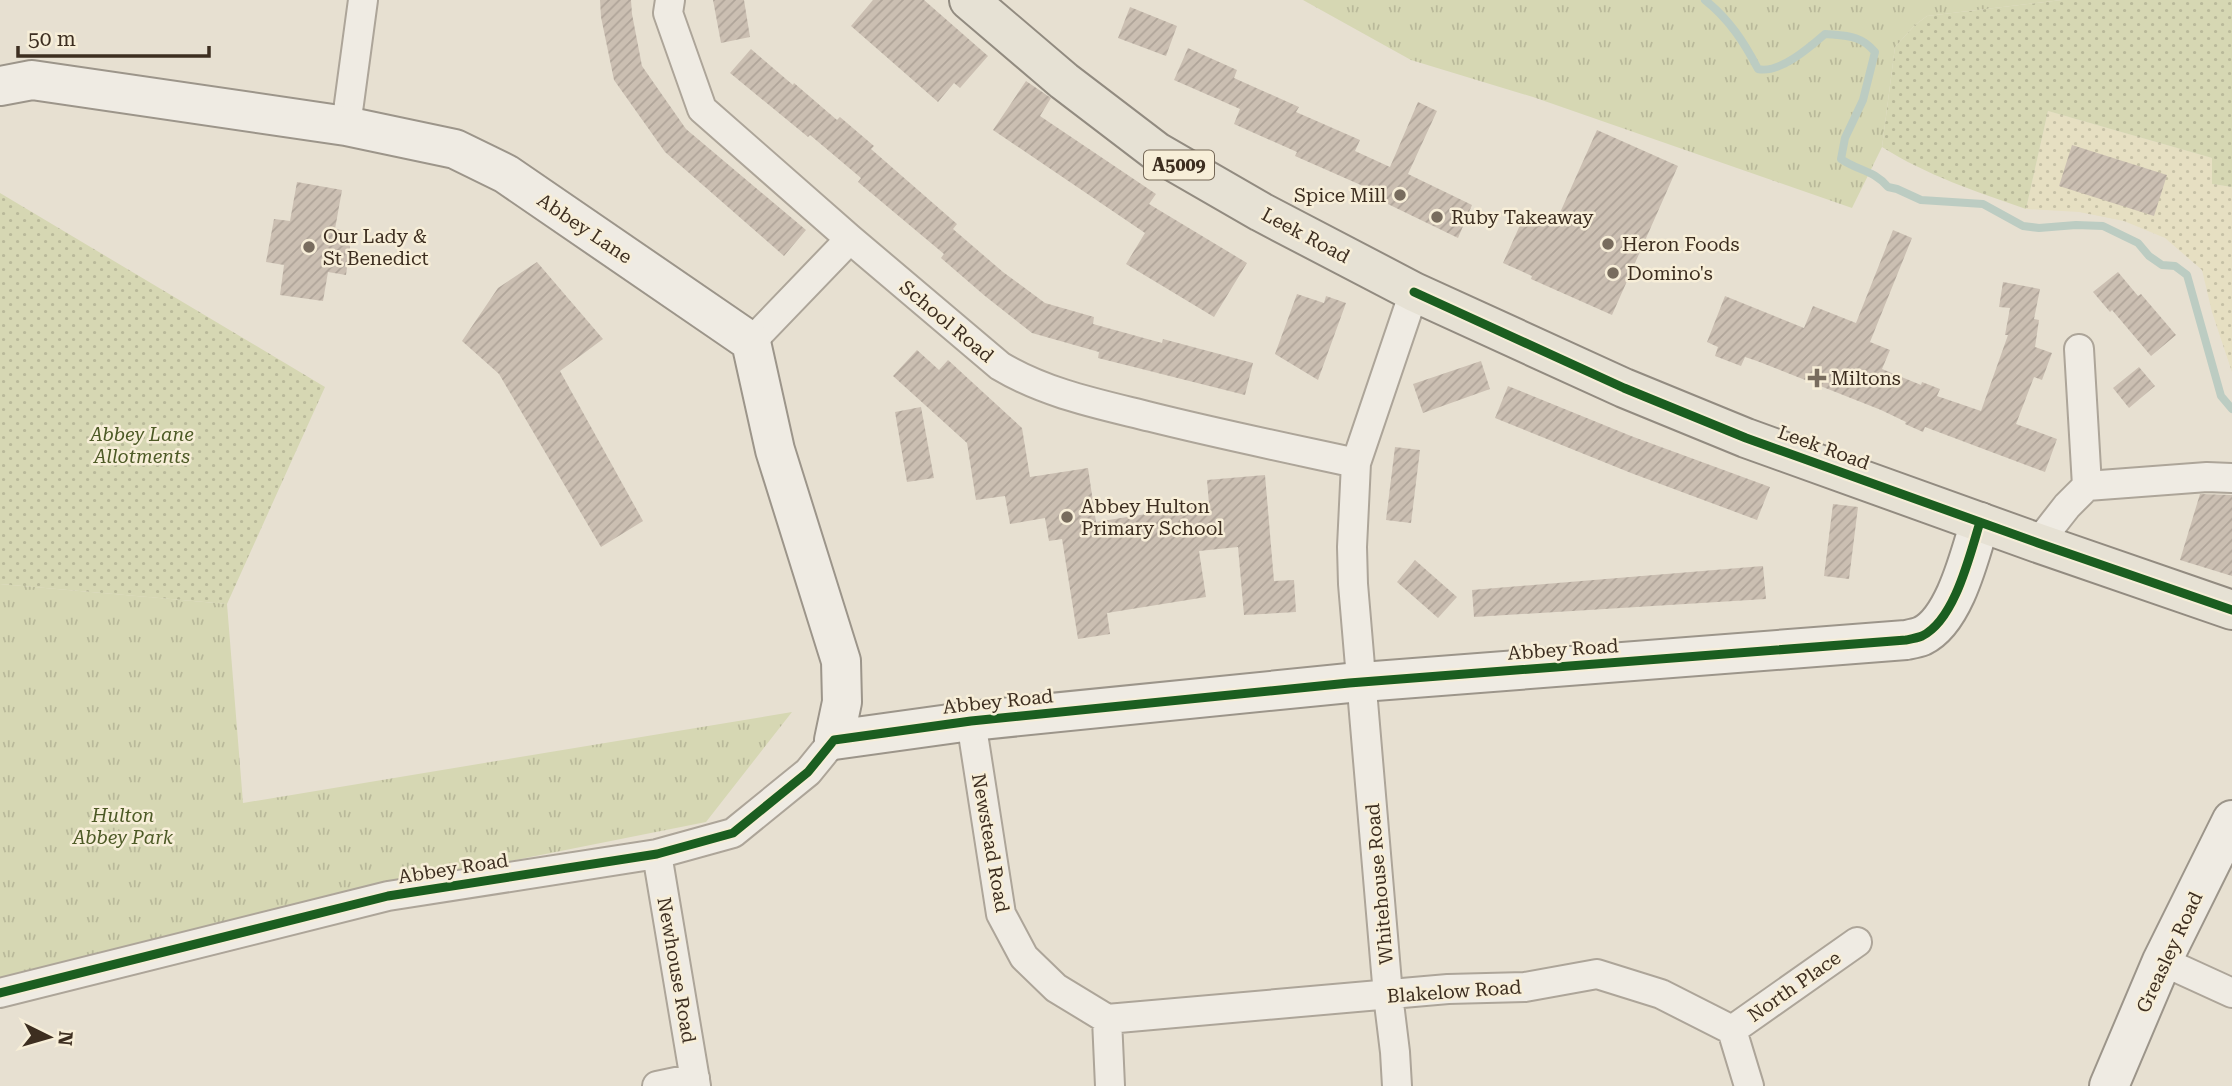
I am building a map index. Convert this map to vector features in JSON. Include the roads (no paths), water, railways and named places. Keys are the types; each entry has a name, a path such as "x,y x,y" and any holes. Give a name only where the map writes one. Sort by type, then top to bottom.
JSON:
{"main road":[{"name":"Leek Road","path":"969,0 1064,81 1157,152 1261,212 1414,292 1624,388 1734,433 2232,610"}],"street":[{"path":"346,126 363,0"},
{"name":"School Road","path":"670,0 668,13 702,109 1000,366 1023,380 1072,398 1356,463"},
{"name":"Abbey Lane","path":"0,86 32,80 346,126 455,149 506,174 751,342"},
{"path":"834,740 842,702 841,661 775,450 751,342 850,239"},
{"path":"1363,682 1353,584 1356,463 1414,292"},
{"path":"2080,349 2087,486"},
{"path":"2038,543 2067,506 2087,486 2207,477 2232,478"},
{"name":"Abbey Road","path":"0,993 388,896 657,854 733,833 808,772 834,740 971,721 1363,682 1923,636 1938,623 1953,601 1980,522"},
{"name":"Whitehouse Road","path":"1363,682 1397,1086"},
{"name":"Newstead Road","path":"971,721 1001,914 1024,957 1056,988 1107,1019"},
{"name":"Greasley Road","path":"2109,1086 2162,961 2232,820"},
{"name":"Newhouse Road","path":"657,854 696,1082"},
{"name":"North Place","path":"1732,1030 1857,942"},
{"path":"2162,961 2232,993"},
{"name":"Blakelow Road","path":"1107,1019 1448,989 1525,987 1597,974 1661,994 1732,1030"},
{"path":"1107,1019 1110,1086"},
{"path":"1732,1030 1749,1086"},
{"path":"657,1086 696,1082"}],"waterway":[{"path":"1705,0 1735,32 1758,69 1766,70 1784,64 1825,34 1853,37 1870,46 1875,52 1863,100 1845,138 1841,159 1877,177 1888,187 1921,200 1983,204 2023,226 2103,226 2138,243 2149,256 2162,265 2175,266 2187,275 2221,396 2232,409"}],"place":[{"name":"Spice Mill","path":"1400,195"},
{"name":"Ruby Takeaway","path":"1437,217"},
{"name":"Heron Foods","path":"1608,244"},
{"name":"Our Lady & St Benedict","path":"309,247"},
{"name":"Domino's","path":"1613,273"},
{"name":"Miltons","path":"1817,378"},
{"name":"Abbey Hulton Primary School","path":"1067,517"}],"park label":[{"name":"Abbey Lane Allotments","path":"142,445"},
{"name":"Hulton Abbey Park","path":"123,826"}]}
